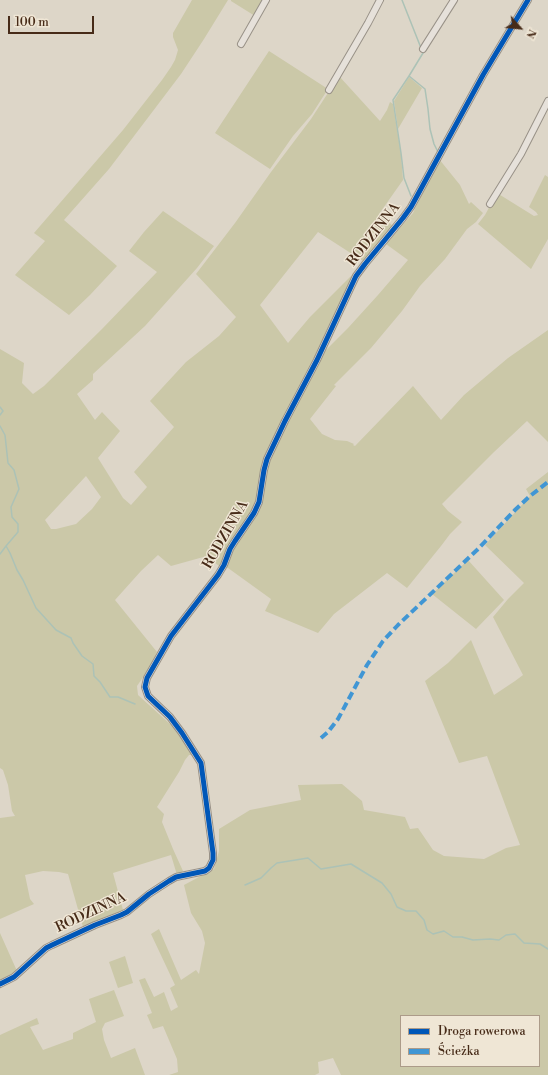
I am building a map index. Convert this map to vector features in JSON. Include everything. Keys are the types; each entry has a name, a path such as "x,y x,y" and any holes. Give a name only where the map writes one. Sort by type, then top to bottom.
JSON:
{"street":[{"path":"241,44 266,0"},
{"path":"329,90 380,0"},
{"path":"423,49 454,0"},
{"name":"RODZINNA","path":"0,984 14,977 46,948 127,912 149,894 176,877 209,868 213,860 213,854 201,763 174,721 148,696 145,687 147,678 153,665 171,636 218,575 235,540 254,513 258,502 267,459 317,360 356,276 411,207 483,75 528,0"},
{"path":"490,204 521,154 548,101"}],"shaded area":[{"path":"192,0 228,0 181,74 109,169 64,220 117,266 69,315 15,275 45,241 34,233 123,130 171,67 178,50 173,33"},
{"path":"231,0 264,0 255,16"},
{"path":"269,51 328,89 312,114 293,136 270,169 215,133"},
{"path":"339,76 380,121 390,102 393,104 401,154 403,180 379,214 393,226 363,261 318,232 260,305 288,343 310,317 355,272 308,372 323,353 348,328 408,260 386,244 413,213 439,159 460,185 469,204 471,202 483,213 476,222 467,229 445,259 420,286 402,311 371,348 334,385 336,386 310,419 322,434 335,440 347,441 355,446 413,386 441,420 464,395 508,358 548,330 548,442 527,421 442,504 462,522 450,534 407,588 387,573 334,614 318,633 265,611 271,599 228,568 219,566 207,556 171,566 158,555 141,571 115,600 157,652 148,670 137,686 138,695 180,733 193,755 189,755 185,760 157,807 164,814 162,822 183,871 177,875 171,855 113,873 123,910 83,927 68,874 43,871 25,875 30,899 34,904 0,919 0,818 15,816 12,811 8,785 3,770 0,768 0,349 24,363 22,383 33,394 44,386 102,329 157,272 129,251 163,211 214,246 197,268 145,326 93,374 93,380 77,394 95,420 102,412 120,431 98,458 123,498 131,505 147,487 134,472 174,427 150,401 186,362 219,336 236,317 196,274 311,119","holes":["86,476 101,497 92,509 76,524 51,529 45,520"]},
{"path":"409,77 422,88 398,129 394,101"},
{"path":"545,175 548,177 548,239 531,269 478,224 485,215 497,193 534,216 538,215 529,207"},
{"path":"548,472 548,1075 341,1075 333,1058 318,1062 319,1073 315,1075 169,1075 178,1072 177,1059 163,1026 153,1029 147,1015 152,1013 139,980 145,978 154,997 164,992 171,1011 178,1007 170,988 175,985 151,934 159,929 181,980 196,970 199,974 205,943 202,931 191,913 184,885 214,869 219,851 219,829 250,810 301,800 298,785 342,784 362,801 364,810 405,817 410,829 418,828 433,850 444,856 484,859 506,848 520,845 487,756 459,763 425,681 448,663 471,640 494,695 523,675 493,617 524,583 485,545 530,496 526,489"},
{"path":"468,560 504,600 476,629 432,594"},
{"path":"0,933 17,971 0,981"},
{"path":"125,956 133,983 118,988 109,962"},
{"path":"114,990 124,1016 105,1023 102,1029 104,1040 111,1058 135,1048 145,1075 0,1075 0,1035 37,1018 39,1024 30,1027 43,1050 73,1039 73,1033 96,1022 89,999"}],"waterway":[{"path":"402,0 421,48"},
{"path":"423,51 409,76 425,89 430,129 438,152"},
{"path":"409,76 393,100 404,178 411,196"},
{"path":"0,407 3,411 0,415"},
{"path":"0,426 5,435 8,463 14,470 19,489 11,507 12,517 18,524 18,532 6,546 17,570 36,608 56,630 71,638 82,656 93,664 94,676 110,697 118,697 135,704"},
{"path":"0,554 6,546"},
{"path":"245,885 261,878 277,863 308,858 321,869 351,864 382,883 391,894 397,907 406,911 416,911 424,920 427,930 433,934 444,931 453,937 462,937 473,940 499,940 506,935 515,934 524,943 540,944 548,949"}],"marked path":[{"path":"321,738 328,732 338,719 367,665 383,641 477,550 515,510 548,482"}],"cycle path":[{"path":"0,984 14,977 46,948 127,912 149,894 176,877 205,871 209,868 213,860 213,853 201,763 170,717 148,696 145,687 147,678 171,636 218,575 224,565 230,549 254,513 259,502 267,459 317,360 356,276 411,207 483,75 528,0"}]}
